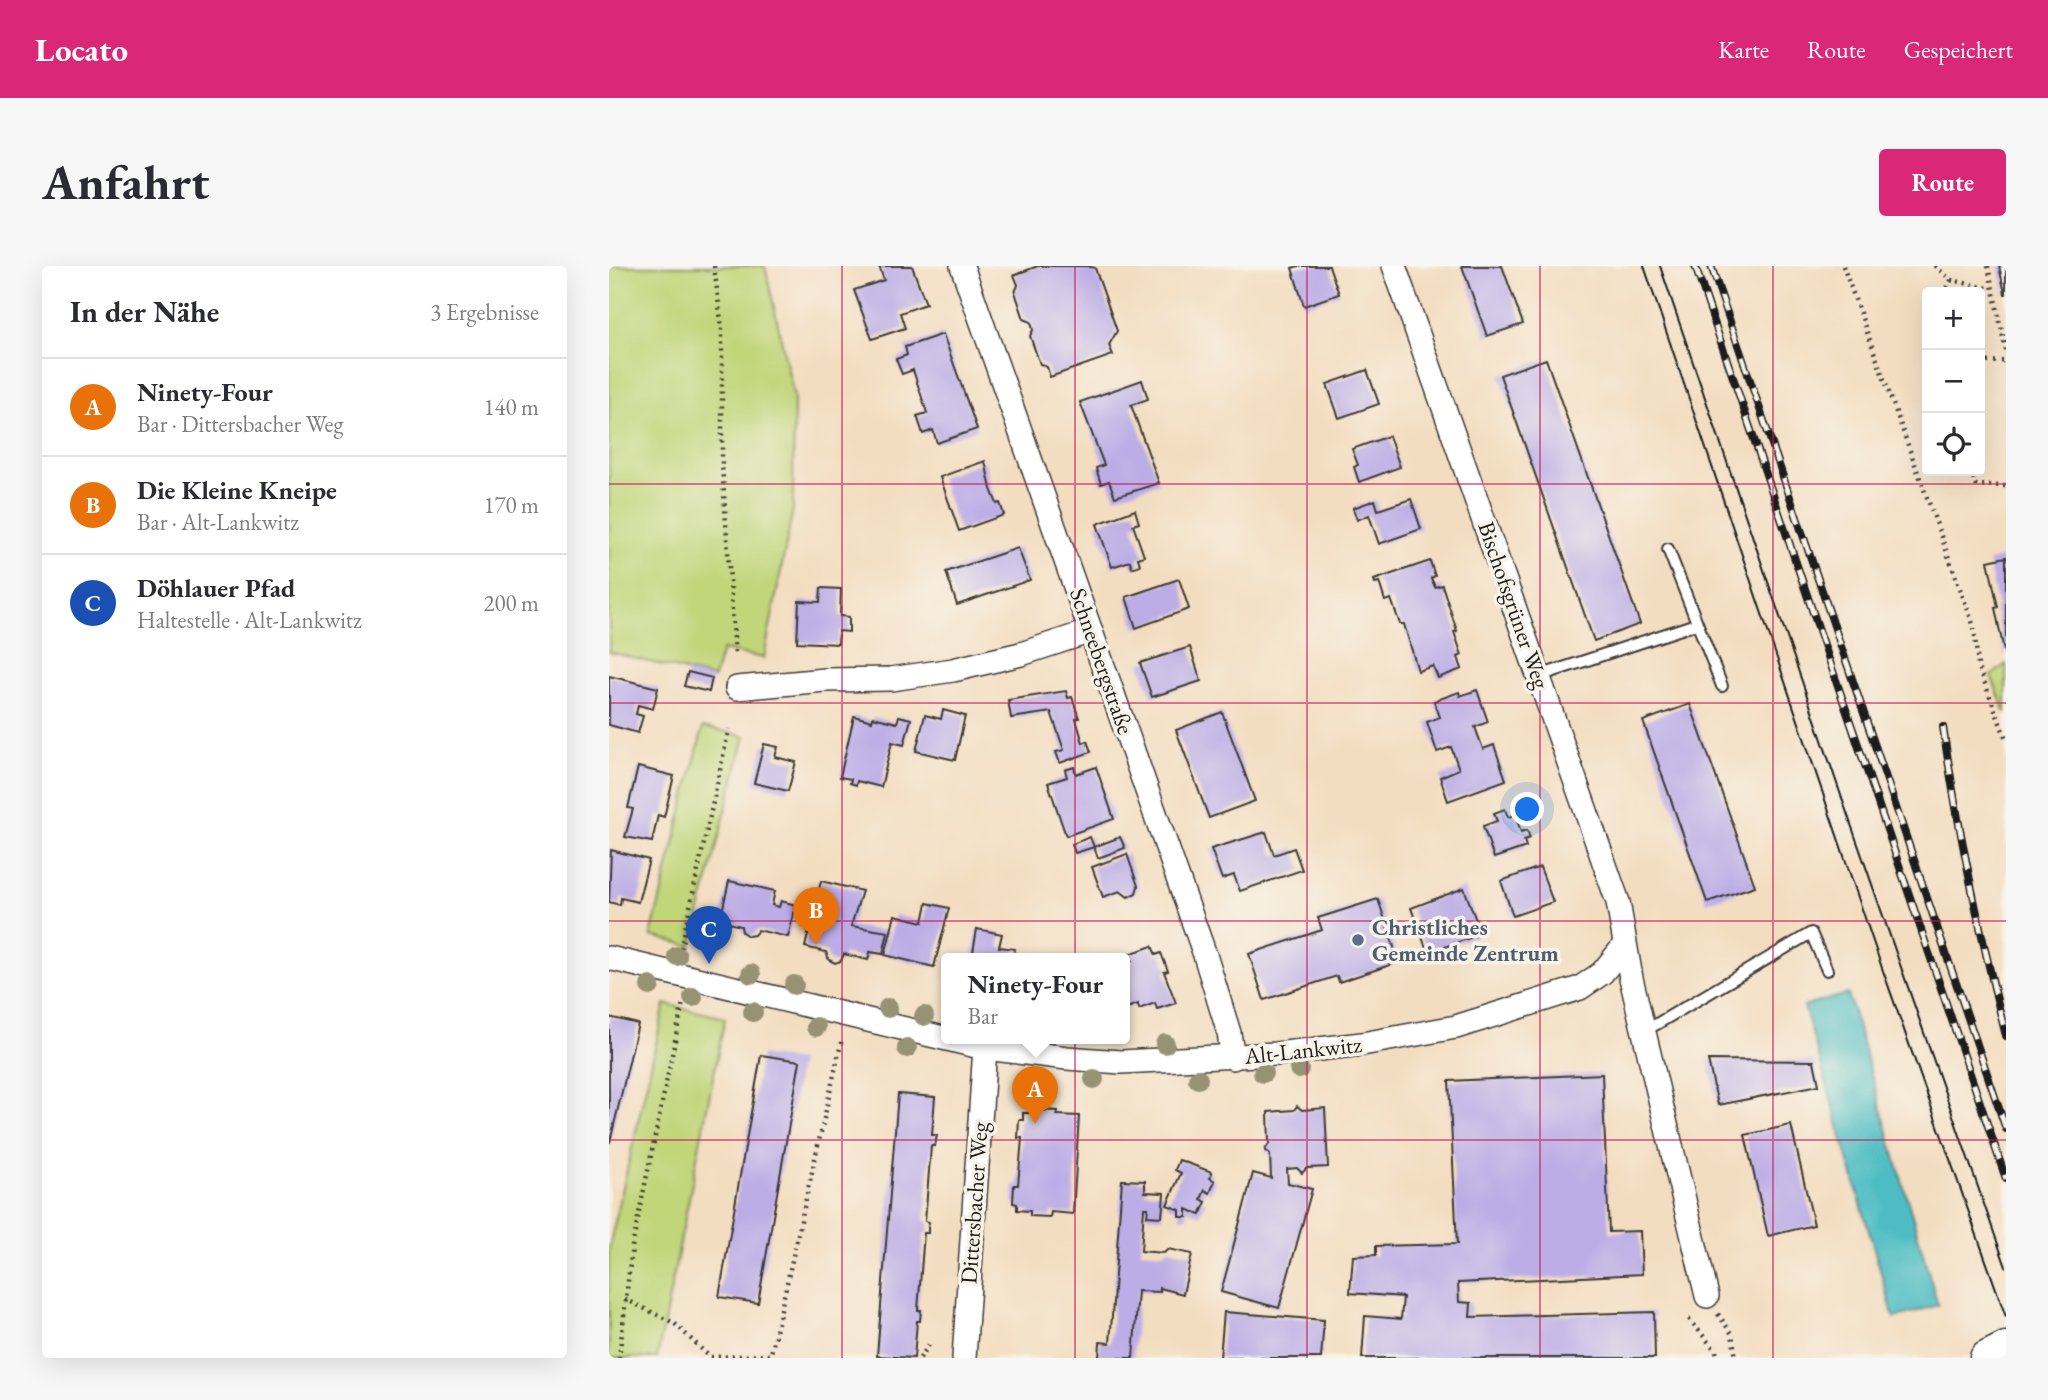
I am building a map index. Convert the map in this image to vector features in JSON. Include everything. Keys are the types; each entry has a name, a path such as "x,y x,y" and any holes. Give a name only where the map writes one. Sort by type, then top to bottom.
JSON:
{"main road":[{"path":"1986,1358 2006,1348"}],"street":[{"name":"Schneebergstraße","path":"962,266 1205,955 1229,1033 1233,1058"},
{"name":"Bischofsgrüner Weg","path":"1394,266 1618,902 1624,946"},
{"path":"737,688 825,680 891,678 953,670 1021,654 1091,631"},
{"path":"1624,946 1707,1296"},
{"name":"Alt-Lankwitz","path":"968,1044 1067,1058 1121,1062 1233,1058 1362,1044 1419,1035 1474,1022 1580,988 1602,972 1624,946"},
{"name":"Alt-Lankwitz","path":"609,958 941,1037"},
{"name":"Dittersbacher Weg","path":"964,1358 985,1048"}],"lane":[{"path":"1668,549 1722,686"},
{"path":"1539,676 1696,624"},
{"path":"1643,1029 1655,1025 1811,933 1828,970"}],"path":[{"path":"714,266 722,329 722,464 735,654"},
{"path":"1843,266 1973,627 1978,665 2006,739"},
{"path":"1935,266 1951,280 1992,289"},
{"path":"1988,266 2006,351"},
{"path":"1948,287 1951,280"},
{"path":"1985,362 2006,361"},
{"path":"1973,476 1976,485 2006,486"},
{"path":"681,948 729,729"},
{"path":"619,1358 632,1247 683,1001"},
{"path":"625,1299 674,1323 710,1357 770,1357 842,1038"},
{"path":"1707,1296 1732,1334 1736,1358"},
{"path":"1689,1319 1716,1351 1717,1358"},
{"path":"920,1358 929,1345"}],"green space":[{"path":"609,266 765,266 794,397 793,509 764,658 722,650 714,678 609,652"},
{"path":"2006,664 2006,713 1991,676"},
{"path":"703,727 745,736 691,946 651,936"},
{"path":"665,1004 725,1018 657,1358 609,1358 609,1248"}],"water":[{"path":"1848,994 1938,1305 1894,1318 1804,1006"}],"building":[{"path":"879,266 912,266 926,304 900,313 905,328 872,339 854,290 884,280"},
{"path":"1038,266 1095,268 1117,331 1109,345 1113,355 1050,377 1047,367 1040,364 1030,336 1033,330 1031,322 1024,319 1015,292 1018,285 1014,275"},
{"path":"1329,266 1339,294 1304,306 1292,268"},
{"path":"1462,266 1502,266 1523,324 1487,336"},
{"path":"1999,266 2006,266 2006,294 2005,294"},
{"path":"943,334 977,429 937,443 933,430 923,434 917,416 927,413 913,370 902,374 896,359 907,355 905,347"},
{"path":"1546,359 1640,624 1594,641 1500,375"},
{"path":"1367,370 1379,404 1339,418 1327,384"},
{"path":"1142,380 1148,399 1131,405 1159,483 1115,497 1109,481 1101,484 1096,468 1104,465 1080,402"},
{"path":"1389,436 1400,467 1359,482 1354,467 1358,465 1352,449"},
{"path":"985,461 991,489 1004,515 959,531 940,477"},
{"path":"1411,499 1421,529 1379,544 1369,515 1357,520 1353,508 1375,500 1378,510"},
{"path":"1135,510 1139,523 1133,525 1144,556 1138,558 1140,565 1132,568 1130,561 1112,567 1097,524"},
{"path":"1018,548 1030,580 957,605 946,572"},
{"path":"2006,557 2006,656 2005,656 1988,561"},
{"path":"1430,561 1435,576 1431,578 1435,587 1442,585 1462,655 1458,657 1462,669 1438,678 1433,666 1418,671 1404,624 1400,624 1391,599 1385,601 1379,582 1375,583 1374,580"},
{"path":"1179,579 1189,609 1136,628 1126,597"},
{"path":"821,588 841,589 840,616 849,617 849,632 839,631 838,644 797,642 799,601 820,602"},
{"path":"1190,647 1201,681 1152,697 1140,663"},
{"path":"688,672 712,678 709,692 684,686"},
{"path":"609,676 658,688 653,709 638,705 636,714 643,716 638,733 609,725"},
{"path":"1477,690 1488,722 1475,727 1483,749 1494,745 1506,780 1448,801 1440,777 1459,769 1451,747 1437,752 1427,722 1440,717 1434,701 1459,692 1460,696"},
{"path":"1066,691 1068,698 1072,697 1079,718 1076,719 1083,743 1087,741 1091,752 1060,763 1056,752 1064,750 1051,712 1011,718 1008,700"},
{"path":"1690,704 1755,886 1707,902 1643,721"},
{"path":"943,710 965,716 955,760 916,751 925,715 941,719"},
{"path":"1222,712 1255,801 1209,818 1176,730"},
{"path":"854,716 897,723 899,716 911,719 904,745 892,742 881,787 857,781 856,785 850,783 851,779 840,777"},
{"path":"764,744 778,747 775,757 796,762 788,791 754,783"},
{"path":"638,767 674,776 664,817 658,815 652,842 625,837 633,809 628,808"},
{"path":"1074,767 1076,774 1096,767 1114,819 1066,836 1048,783 1067,777 1065,770"},
{"path":"1505,809 1508,817 1515,815 1521,832 1527,830 1530,838 1524,840 1526,847 1494,858 1483,826 1497,821 1494,813"},
{"path":"1266,832 1274,855 1294,848 1302,870 1240,891 1234,875 1222,879 1211,849"},
{"path":"1090,837 1094,847 1075,853 1072,844"},
{"path":"1120,837 1125,848 1098,858 1094,847"},
{"path":"611,850 649,860 638,902 621,898 620,905 609,902"},
{"path":"1127,854 1138,886 1136,893 1128,897 1120,891 1103,897 1092,867"},
{"path":"1540,867 1553,902 1513,916 1501,881"},
{"path":"729,881 775,891 772,905 779,907 781,901 796,905 788,937 758,930 754,935 748,936 742,932 741,926 720,921"},
{"path":"821,881 862,891 851,926 888,932 883,954 870,952 868,960 844,954 841,961 835,963 829,960 826,952 805,947"},
{"path":"1464,888 1481,934 1428,953 1411,908"},
{"path":"1378,899 1399,962 1339,982 1337,976 1264,1000 1249,954 1322,930 1318,918"},
{"path":"927,903 949,908 934,967 885,955 895,915 923,922"},
{"path":"977,929 1002,934 999,947 1015,949 1014,953 973,953"},
{"path":"1152,946 1156,955 1161,953 1168,971 1164,972 1176,1003 1157,1009 1155,1003 1139,1009 1138,1004 1130,1007 1130,954"},
{"path":"609,1017 638,1024 610,1142 609,1142"},
{"path":"761,1055 800,1061 758,1303 719,1297"},
{"path":"1708,1060 1814,1061 1819,1085 1718,1105"},
{"path":"1602,1074 1609,1232 1640,1231 1642,1274 1458,1283 1459,1302 1471,1303 1470,1317 1654,1312 1655,1358 1362,1358 1365,1316 1401,1319 1403,1297 1350,1293 1353,1256 1376,1255 1376,1246 1457,1244 1449,1081"},
{"path":"898,1094 935,1097 932,1135 937,1135 935,1146 931,1146 925,1221 929,1222 928,1233 924,1233 918,1310 921,1310 920,1321 917,1321 914,1358 877,1356"},
{"path":"1297,1106 1302,1110 1325,1108 1328,1167 1307,1168 1302,1173 1297,1168 1287,1169 1288,1183 1312,1189 1279,1308 1221,1292 1253,1173 1271,1178 1270,1154 1265,1150 1269,1144 1268,1112 1294,1110"},
{"path":"1037,1110 1058,1111 1057,1115 1079,1116 1073,1214 1051,1212 1050,1217 1030,1216 1030,1211 1017,1210 1017,1204 1013,1203 1014,1185 1018,1185 1022,1138 1018,1138 1019,1120 1023,1120 1023,1113 1037,1113"},
{"path":"1791,1125 1814,1225 1768,1236 1745,1135"},
{"path":"1179,1160 1212,1172 1210,1178 1215,1181 1210,1193 1205,1190 1201,1199 1206,1202 1200,1215 1187,1209 1187,1217 1180,1217 1180,1210 1167,1205 1181,1173 1175,1170"},
{"path":"1122,1180 1145,1181 1145,1192 1164,1193 1162,1217 1147,1216 1148,1208 1144,1208 1141,1251 1164,1253 1168,1249 1192,1254 1183,1294 1160,1288 1160,1292 1138,1291 1133,1358 1099,1358 1100,1342 1110,1343"},
{"path":"1224,1312 1324,1320 1321,1358 1220,1358"}],"tram line":[{"path":"1644,266 1882,968 2006,1317"},
{"path":"1660,266 2006,1267"}],"railway":[{"path":"1695,266 2006,1179"},
{"path":"1711,266 2006,1129"},
{"path":"1943,727 1970,882 2006,1036"}],"place":[{"name":"Christliches Gemeinde Zentrum","path":"1358,940"},
{"name":"Die Kleine Kneipe","path":"816,945"},
{"name":"Döhlauer Pfad","path":"709,964"},
{"name":"Ninety-Four","path":"1035,1124"}]}
